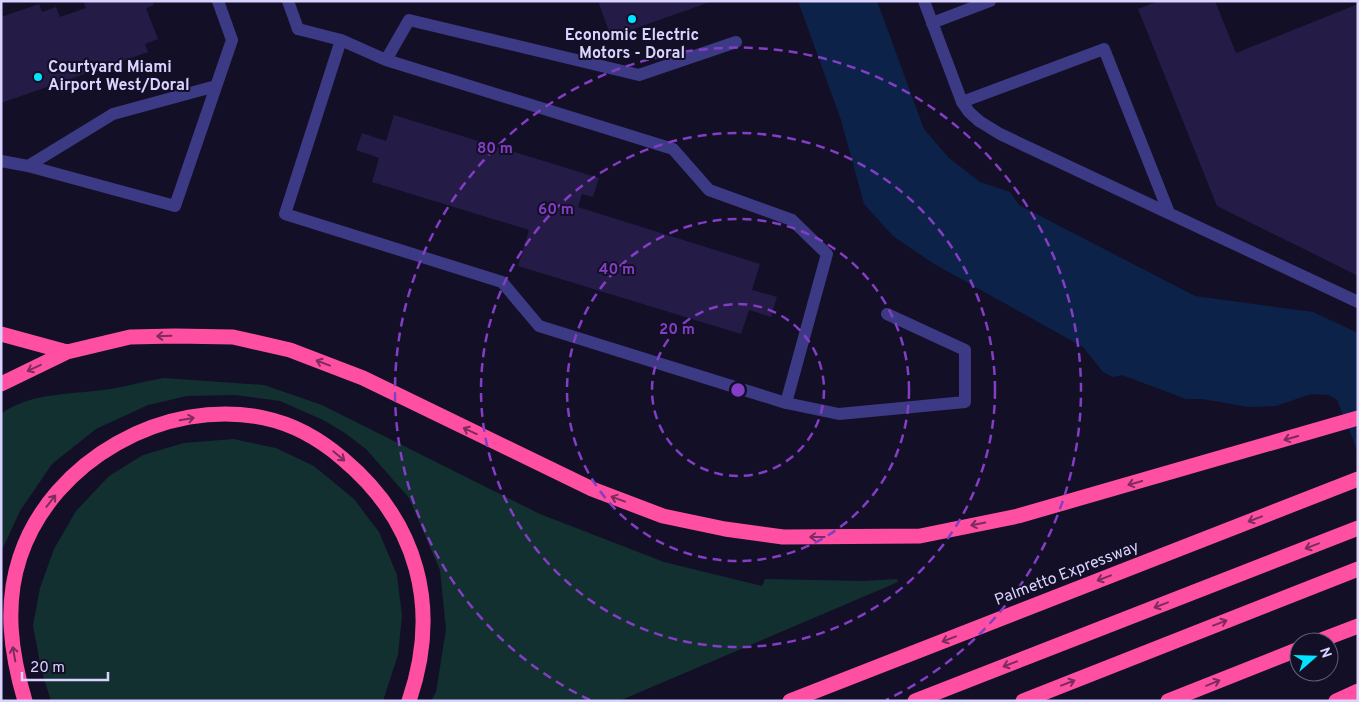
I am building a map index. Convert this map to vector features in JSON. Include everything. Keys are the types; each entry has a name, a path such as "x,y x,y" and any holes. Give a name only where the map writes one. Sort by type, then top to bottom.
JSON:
{"highway":[{"path":"1,334 68,352"},
{"path":"1,384 68,352 130,337 233,337 290,350 363,378 592,489 663,516 725,529 783,537 920,536 1018,516 1358,418"},
{"path":"26,701 10,633 10,610 19,557 29,535 43,512 80,468 118,442 138,432 162,424 188,418 218,415 265,418 314,438 331,449 365,478 396,519 407,539 415,560 422,602 423,630 421,654 416,680 409,701"},
{"name":"Palmetto Expressway","path":"790,701 1354,480"},
{"path":"915,701 1358,528"},
{"path":"1023,701 1358,569"},
{"path":"1339,633 1358,626"},
{"path":"1168,701 1289,653"},
{"path":"1336,701 1358,691"}],"street":[{"path":"1,161 28,166 175,206 232,40 218,1"},
{"path":"288,1 298,29 340,40 386,60 673,149 709,190 792,220 827,254 786,403"},
{"path":"924,1 962,102 978,121 1000,134 1358,302"},
{"path":"932,23 990,1"},
{"path":"386,60 409,20 639,75 736,42"},
{"path":"340,40 285,214 502,282 539,326 786,403 839,414 965,402 965,350 887,314"},
{"path":"962,102 1104,49 1169,213"},
{"path":"28,166 114,114 216,86"}],"green space":[{"path":"164,378 264,385 322,405 540,514 664,562 762,586 765,579 863,581 897,579 898,582 619,701 431,701 436,692 446,629 440,570 409,498 366,449 345,433 323,420 280,401 235,395 187,396 148,405 96,429 52,464 20,511 1,552 1,414 26,401 54,395 110,389"},
{"path":"233,439 276,448 314,466 354,499 379,532 397,575 402,616 398,655 383,701 51,701 41,669 33,625 40,588 54,549 76,511 109,476 143,455 184,443"}],"water":[{"path":"798,1 877,1 924,129 949,158 980,182 1010,192 1019,205 1195,296 1313,312 1358,333 1358,452 1337,400 1329,395 1311,394 1276,406 1248,407 1202,399 1186,399 1122,375 1113,377 1103,372 1083,347 934,264 893,236 864,204 841,120"}],"building":[{"name":"Courtyard Miami Airport West/Doral","path":"83,1 153,1 154,5 146,8 158,39 145,44 148,52 1,103 1,17 39,4 42,12 56,7 60,17 86,8"},
{"name":"Economic Electric Motors - Doral","path":"598,1 709,1 710,2 611,37"},
{"path":"1159,1 1215,1 1236,53 1358,4 1358,276 1217,206 1138,9"},
{"path":"394,115 599,178 593,197 582,194 578,207 760,264 752,290 777,297 771,317 749,310 741,334 518,266 529,230 372,182 379,158 356,150 362,133 386,141"}],"place":[{"name":"Economic Electric Motors - Doral","path":"632,19"},
{"name":"Courtyard Miami Airport West/Doral","path":"38,77"}]}
